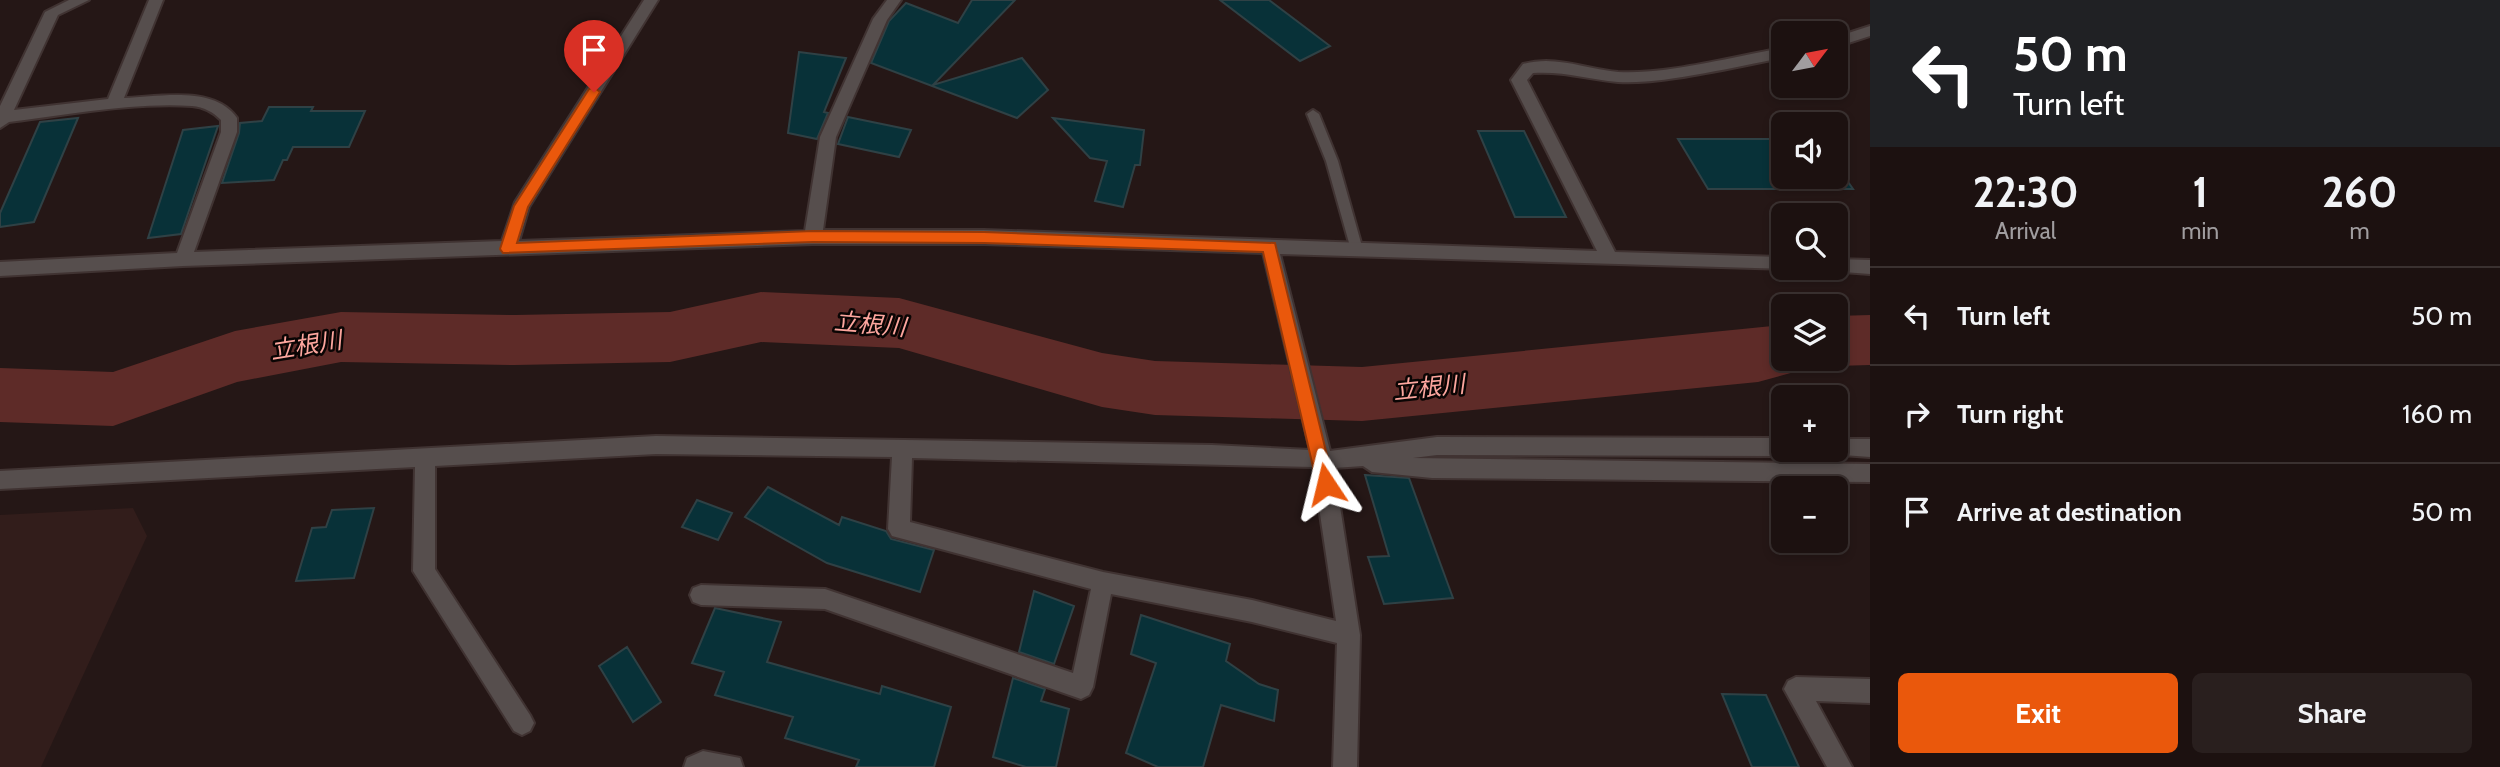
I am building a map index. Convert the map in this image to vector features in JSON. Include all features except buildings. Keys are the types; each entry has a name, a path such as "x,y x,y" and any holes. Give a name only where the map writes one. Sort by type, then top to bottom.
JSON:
{"street":[{"path":"2,120 52,12 82,0"},
{"path":"114,104 156,0"},
{"path":"508,249 522,206 651,0"},
{"path":"813,237 828,137 880,19 894,0"},
{"path":"1848,38 1870,30"},
{"path":"1609,258 1519,80 1528,68 1561,66 1619,77 1673,72 1771,55"},
{"path":"2,120 114,104 194,101 218,108 229,118 229,132 183,259"},
{"path":"0,269 183,259 813,237 984,237 1771,264"},
{"path":"1269,247 1328,456 1349,635 1345,767"},
{"path":"1848,266 1870,267"},
{"path":"0,480 425,455 656,445 1328,456 1437,446 1771,447"},
{"path":"1848,448 1870,448"},
{"path":"902,449 899,529 1103,582 1252,611 1349,635"},
{"path":"425,455 424,571 522,723"},
{"path":"1328,456 1432,469 1870,473"},
{"path":"701,594 825,599 1081,687 1103,582"},
{"path":"1840,767 1796,689 1870,691"},
{"path":"696,767 703,763 730,767"}],"lane":[{"path":"1313,114 1332,161 1357,250"}],"shaded area":[{"path":"133,508 147,536 41,767 0,767 0,515"}],"waterway":[{"name":"立根川","path":"0,395 113,399 235,357 341,337 515,340 670,337 761,317 899,323 1102,380 1155,388 1362,394 1771,353"},
{"name":"立根川","path":"1848,341 1870,340"}],"route":[{"path":"594,92 522,206 508,249 813,237 984,237 1269,247 1320,449 1326,484"}]}
